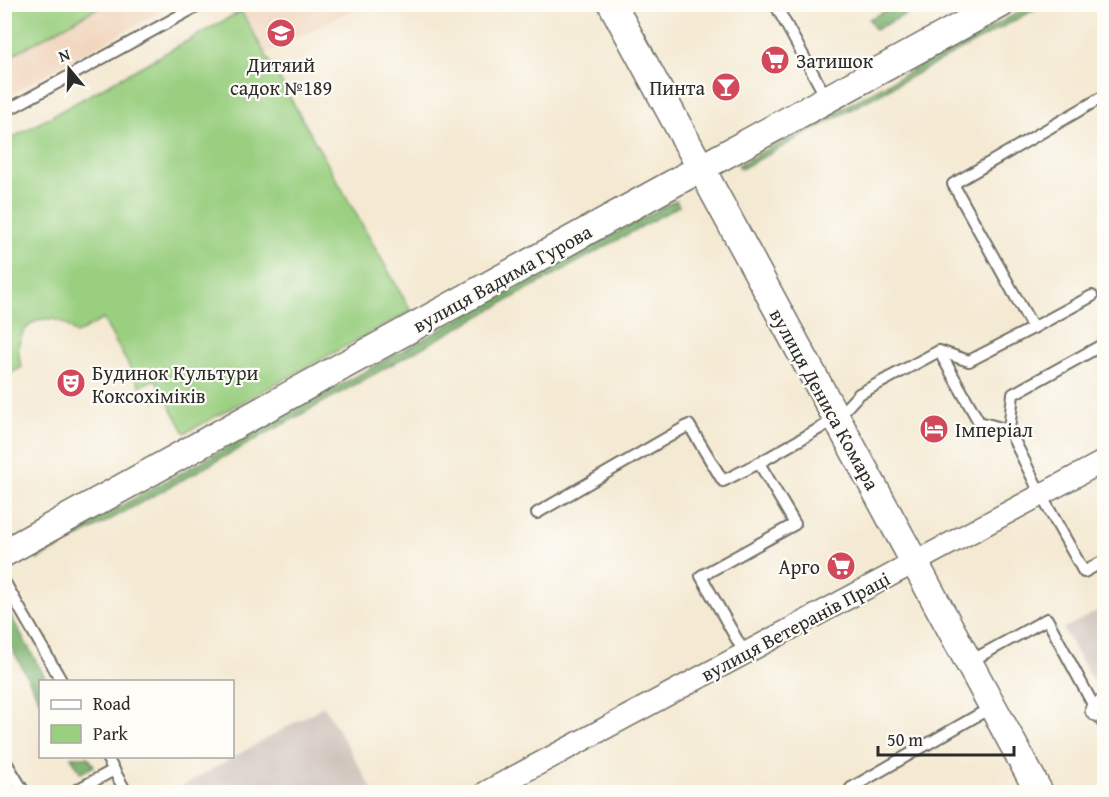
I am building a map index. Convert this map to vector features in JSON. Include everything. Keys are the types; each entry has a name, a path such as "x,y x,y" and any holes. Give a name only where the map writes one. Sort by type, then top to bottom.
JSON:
{"street":[{"name":"вулиця Дениса Комара","path":"612,4 1040,792"},
{"name":"вулиця Вадима Гурова","path":"4,553 1001,4"},
{"name":"вулиця Ветеранів Праці","path":"486,792 1104,461"}],"lane":[{"path":"4,112 201,4"},
{"path":"775,4 828,100"},
{"path":"1033,328 954,184 1104,96"},
{"path":"537,513 689,425 723,481 836,419 859,394 939,351 969,361 1092,296"},
{"path":"1104,344 1013,394 1009,430 1041,495 1084,573 1104,561"},
{"path":"939,351 979,422 1009,430"},
{"path":"745,654 701,576 795,524 759,463"},
{"path":"4,581 61,680"},
{"path":"969,662 1047,619 1102,713"},
{"path":"854,792 851,788 993,707"},
{"path":"107,758 126,792"},
{"path":"4,759 24,792"},
{"path":"73,792 114,770"}],"shaded area":[{"path":"5,5 156,5 160,12 5,97"},
{"name":"Дитяий садок №189","path":"238,5 361,5 267,54"},
{"path":"1104,607 1104,700 1063,629"},
{"path":"324,706 374,792 172,792"}],"green space":[{"path":"5,4 103,4 103,5 5,59"},
{"path":"897,5 924,5 875,30 869,19"},
{"path":"1032,5 1043,5 741,169 738,165"},
{"path":"241,11 411,311 185,433 155,379 140,386 103,319 76,334 66,324 54,319 43,319 33,323 25,330 20,340 19,352 22,367 5,377 5,142"},
{"path":"676,200 679,206 37,560 34,554"},
{"path":"6,607 46,680 39,680 39,699 5,635"},
{"path":"72,758 89,758 94,766 81,773"}],"place":[{"name":"Дитяий садок №189","path":"281,33"},
{"name":"Затишок","path":"775,60"},
{"name":"Пинта","path":"726,87"},
{"name":"Будинок Культури Коксохіміків","path":"71,383"},
{"name":"Імперіал","path":"934,429"},
{"name":"Арго","path":"841,566"}]}
